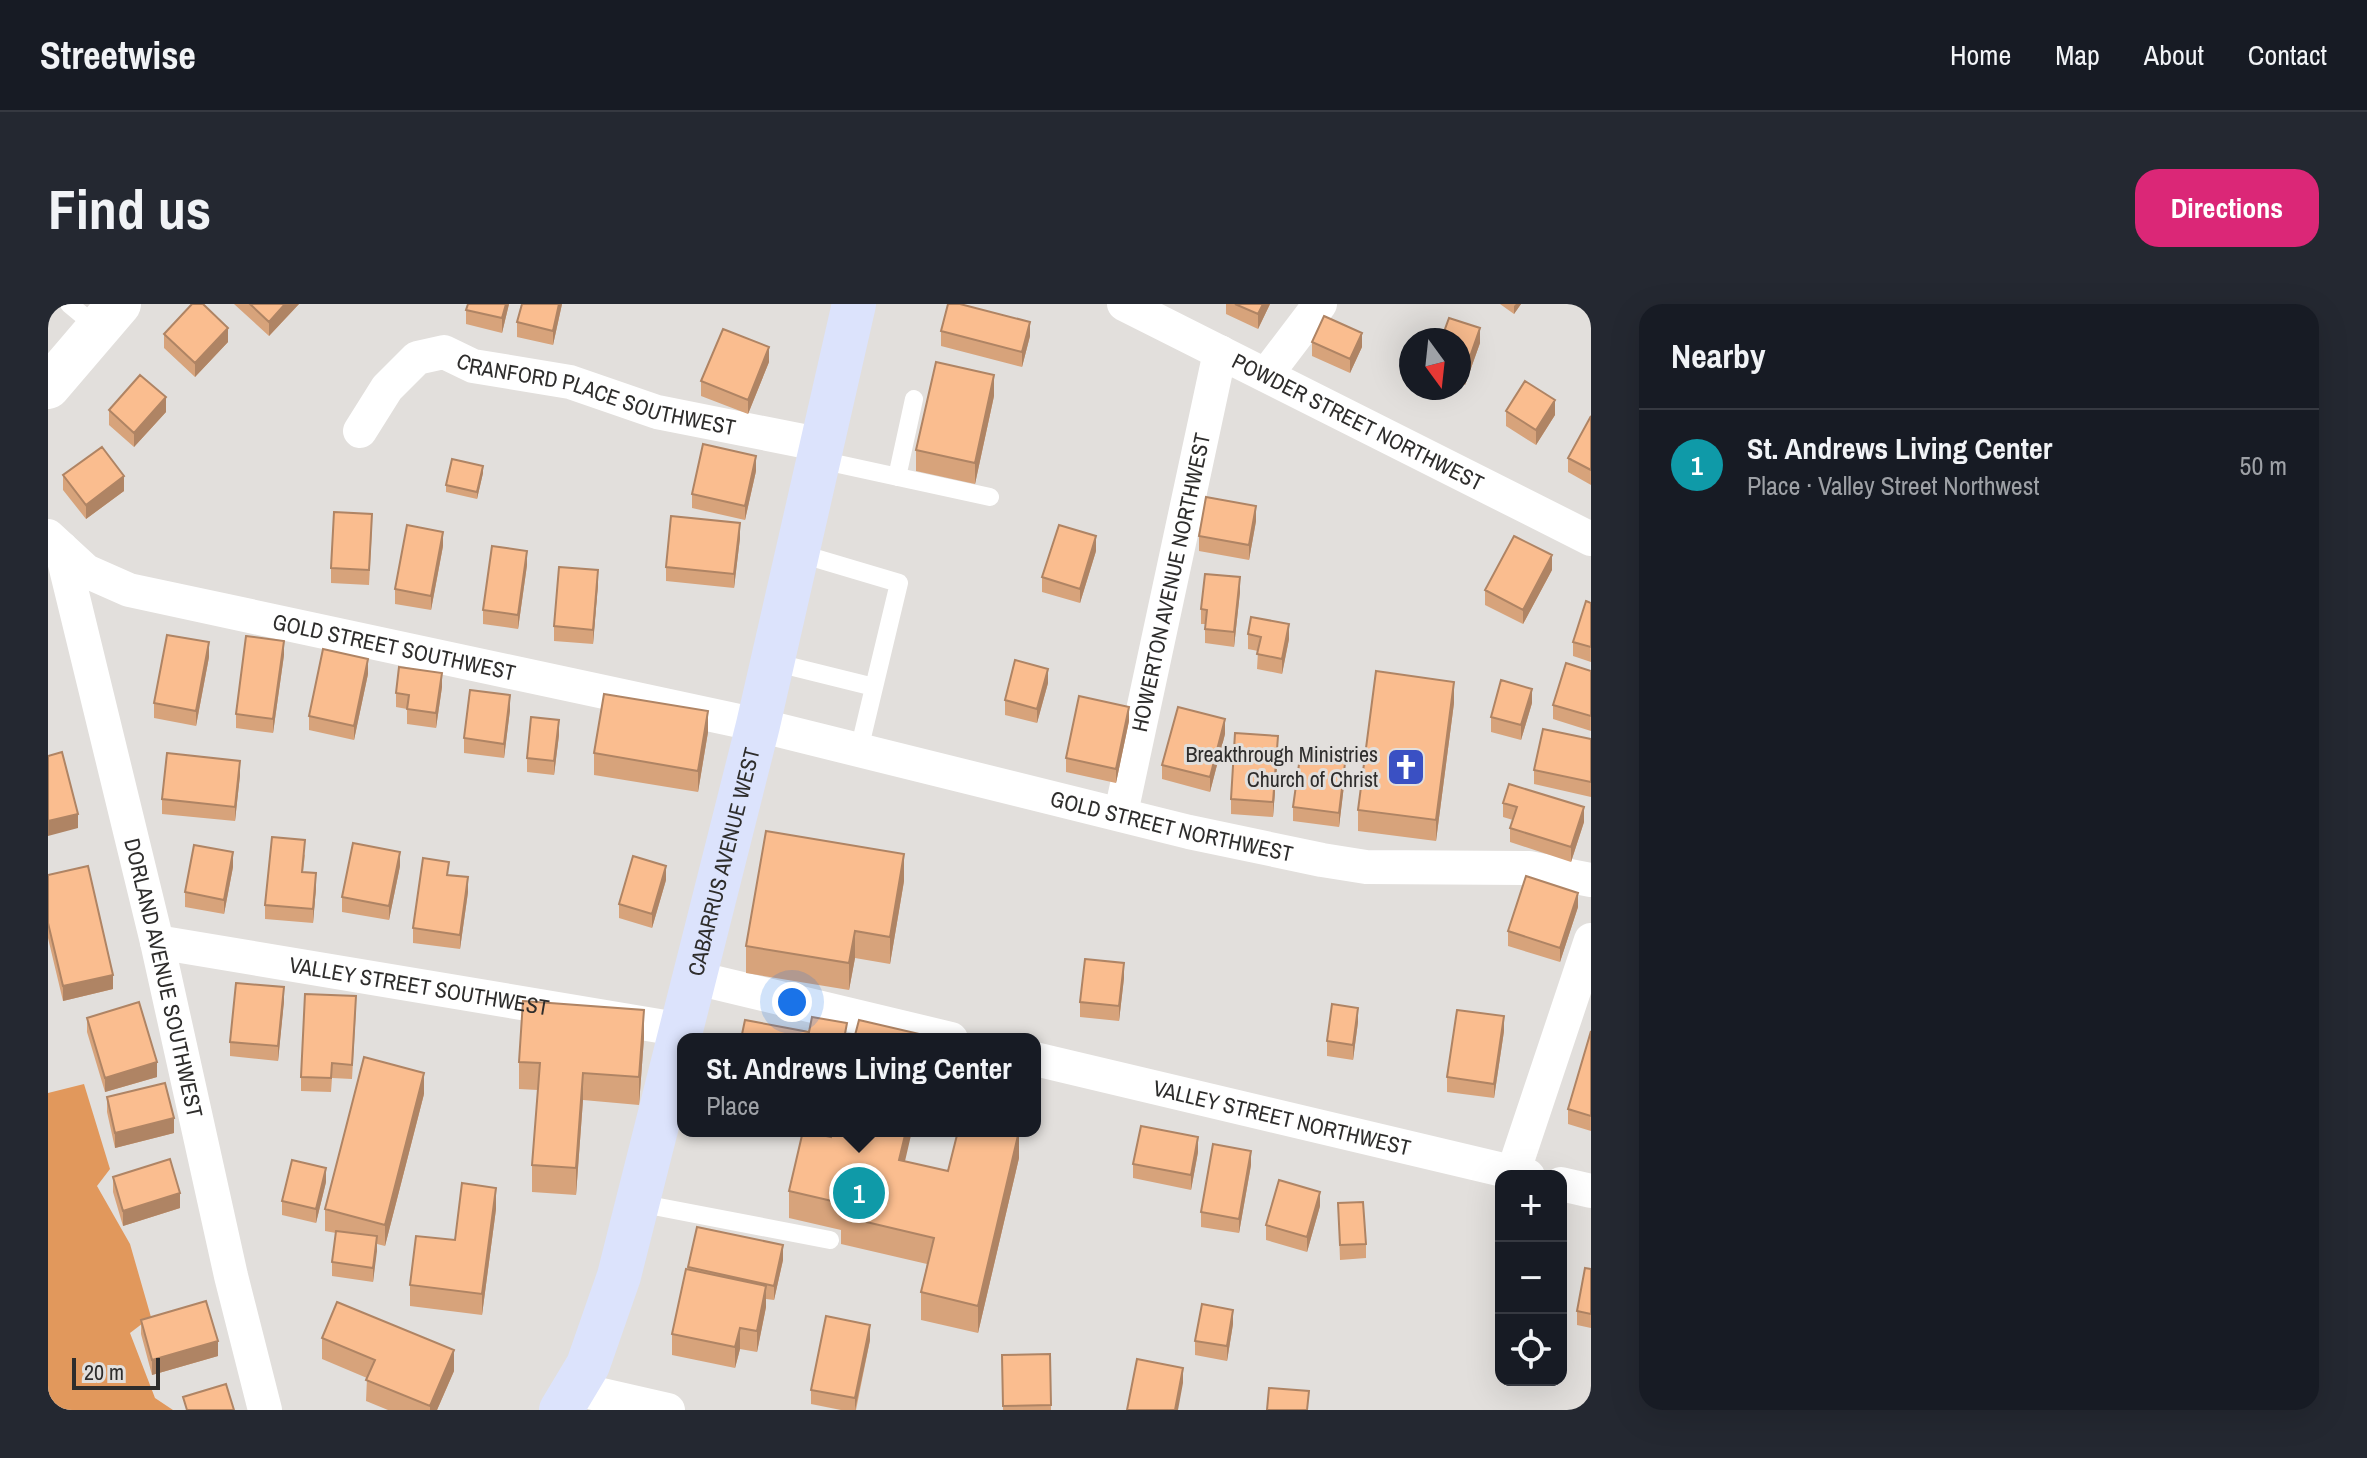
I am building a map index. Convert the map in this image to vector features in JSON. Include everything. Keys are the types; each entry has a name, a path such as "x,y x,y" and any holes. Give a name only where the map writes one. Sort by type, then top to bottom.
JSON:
{"main road":[{"name":"CABARRUS AVENUE WEST","path":"682,1033 773,662 854,304"},
{"name":"CABARRUS AVENUE WEST","path":"568,1399 588,1365 619,1276 677,1053"}],"street":[{"name":"POWDER STREET NORTHWEST","path":"1124,304 1591,539"},
{"path":"1266,375 1320,304"},
{"path":"48,387 95,312"},
{"name":"CRANFORD PLACE SOUTHWEST","path":"360,431 387,388 417,358 444,352 473,366 570,382 657,412 822,452"},
{"name":"HOWERTON AVENUE NORTHWEST","path":"1121,813 1220,352"},
{"name":"GOLD STREET SOUTHWEST","path":"54,542 86,571 129,590 758,725"},
{"name":"DORLAND AVENUE SOUTHWEST","path":"54,542 157,942 231,1276 265,1410"},
{"name":"GOLD STREET NORTHWEST","path":"758,725 1189,832 1366,867 1529,868 1591,880"},
{"path":"1521,1170 1591,940"},
{"name":"VALLEY STREET SOUTHWEST","path":"157,942 683,1030"},
{"path":"696,978 926,1033"},
{"name":"VALLEY STREET NORTHWEST","path":"1041,1060 1503,1170"},
{"path":"1567,1185 1591,1191"},
{"path":"568,1399 668,1410"}],"lane":[{"path":"897,477 914,399"},
{"path":"822,452 897,477 990,497"},
{"path":"798,553 899,583 859,750"},
{"path":"773,662 874,687"},
{"path":"638,1203 830,1240"}],"shaded area":[{"path":"84,1084 110,1169 97,1186 130,1244 151,1317 130,1333 155,1398 173,1410 48,1410 48,1093"}],"building":[{"path":"192,304 203,304 228,328 195,363 164,334"},
{"path":"250,304 285,304 269,322"},
{"path":"468,304 506,304 502,318 466,310"},
{"path":"522,304 559,304 553,331 517,322"},
{"path":"948,304 960,304 1030,322 1022,352 941,331"},
{"path":"1235,304 1263,304 1258,314"},
{"path":"1324,316 1362,333 1350,359 1312,342"},
{"path":"1449,318 1480,328 1471,354 1471,328 1445,328"},
{"path":"723,329 769,347 748,400 701,381"},
{"path":"936,362 994,375 975,463 916,450"},
{"path":"140,375 166,397 134,433 109,410"},
{"path":"1525,381 1555,400 1536,430 1506,411"},
{"path":"1591,416 1591,470 1568,458"},
{"path":"703,444 756,456 745,506 692,494"},
{"path":"102,447 124,476 86,505 63,475"},
{"path":"452,459 483,466 477,492 446,485"},
{"path":"1206,497 1256,506 1249,545 1199,536"},
{"path":"334,512 372,514 369,570 331,568"},
{"path":"671,516 740,523 734,574 666,567"},
{"path":"407,525 443,532 431,596 395,589"},
{"path":"1059,525 1096,536 1080,589 1042,577"},
{"path":"1514,536 1552,555 1523,610 1485,590"},
{"path":"492,546 527,551 518,615 483,610"},
{"path":"559,567 598,570 593,630 554,626"},
{"path":"1205,574 1240,577 1234,632 1205,629 1207,610 1201,609"},
{"path":"1586,601 1591,603 1591,647 1573,642"},
{"path":"1251,617 1289,624 1282,659 1257,654 1261,637 1248,634"},
{"path":"167,635 209,642 196,711 154,703"},
{"path":"246,636 284,641 273,719 236,714"},
{"path":"323,649 368,659 354,726 309,716"},
{"path":"1015,660 1048,669 1037,709 1005,700"},
{"path":"1566,663 1591,671 1591,716 1553,705"},
{"path":"399,667 442,673 436,713 407,709 409,695 396,693"},
{"name":"Breakthrough Ministries Church of Christ","path":"1376,671 1454,682 1436,820 1358,810"},
{"path":"1501,680 1532,689 1521,725 1491,717"},
{"path":"470,690 510,695 504,744 464,738"},
{"path":"604,694 708,711 698,771 594,753"},
{"path":"1079,696 1129,707 1116,769 1066,758"},
{"path":"1178,707 1225,719 1210,777 1162,765"},
{"path":"531,717 559,720 554,761 527,758"},
{"path":"1543,729 1591,739 1591,782 1534,770"},
{"path":"1235,733 1278,736 1273,802 1231,799"},
{"path":"62,752 78,814 48,821 48,756"},
{"path":"167,753 240,761 235,807 162,799"},
{"path":"1300,757 1345,763 1339,813 1293,807"},
{"path":"1509,784 1584,807 1571,847 1510,828 1517,807 1503,803"},
{"path":"766,831 904,854 890,937 855,931 849,963 746,946"},
{"path":"272,837 305,840 302,872 316,873 313,909 265,905"},
{"path":"353,843 400,852 389,906 342,897"},
{"path":"194,845 233,852 224,900 185,892"},
{"path":"633,856 666,866 652,914 619,904"},
{"path":"423,858 449,862 447,875 468,877 460,935 413,928"},
{"path":"88,866 113,975 63,986 48,923 48,875"},
{"path":"1526,876 1578,893 1560,948 1508,931"},
{"path":"1085,959 1124,963 1119,1006 1080,1002"},
{"path":"236,983 284,987 278,1046 230,1042"},
{"path":"305,994 356,996 352,1065 332,1063 331,1078 301,1077"},
{"path":"523,1001 644,1010 639,1077 583,1073 576,1168 532,1165 540,1063 519,1062"},
{"path":"139,1002 157,1062 105,1078 87,1018"},
{"path":"1332,1004 1358,1008 1353,1045 1327,1041"},
{"path":"1457,1010 1504,1016 1494,1084 1447,1077"},
{"path":"812,1017 847,1023 845,1033 742,1033 745,1020 809,1032"},
{"path":"859,1020 915,1033 856,1033"},
{"path":"1591,1031 1591,1116 1568,1109"},
{"path":"364,1057 424,1073 385,1225 325,1209"},
{"path":"165,1083 174,1118 115,1133 107,1097"},
{"path":"1141,1126 1198,1137 1191,1175 1133,1164"},
{"path":"802,1137 905,1137 899,1160 948,1171 956,1137 1018,1137 978,1306 921,1292 934,1238 841,1216 845,1204 789,1191"},
{"path":"1213,1144 1251,1151 1239,1219 1201,1212"},
{"path":"170,1159 180,1193 123,1211 113,1177"},
{"path":"292,1160 326,1168 316,1209 282,1201"},
{"path":"1279,1180 1320,1192 1307,1237 1266,1225"},
{"path":"462,1183 496,1188 482,1294 410,1285 416,1236 455,1240"},
{"path":"1363,1202 1366,1244 1340,1245 1338,1203"},
{"path":"697,1227 783,1245 774,1286 688,1267"},
{"path":"336,1231 377,1236 373,1268 332,1262"},
{"path":"1585,1268 1591,1269 1591,1314 1577,1311"},
{"path":"686,1269 766,1286 757,1331 740,1328 735,1347 672,1334"},
{"path":"206,1301 218,1341 152,1360 141,1320"},
{"path":"337,1302 454,1350 430,1406 366,1380 375,1360 322,1338"},
{"path":"1202,1304 1233,1310 1227,1346 1195,1341"},
{"path":"826,1316 870,1325 855,1398 811,1390"},
{"path":"1050,1354 1051,1405 1003,1406 1002,1355"},
{"path":"1137,1359 1183,1368 1175,1410 1127,1410"},
{"path":"226,1384 234,1410 187,1410 183,1397"},
{"path":"1269,1388 1309,1391 1307,1410 1267,1410"}],"place":[{"name":"Breakthrough Ministries Church of Christ","path":"1406,767"},
{"name":"St. Andrews Living Center","path":"859,1193"}]}
